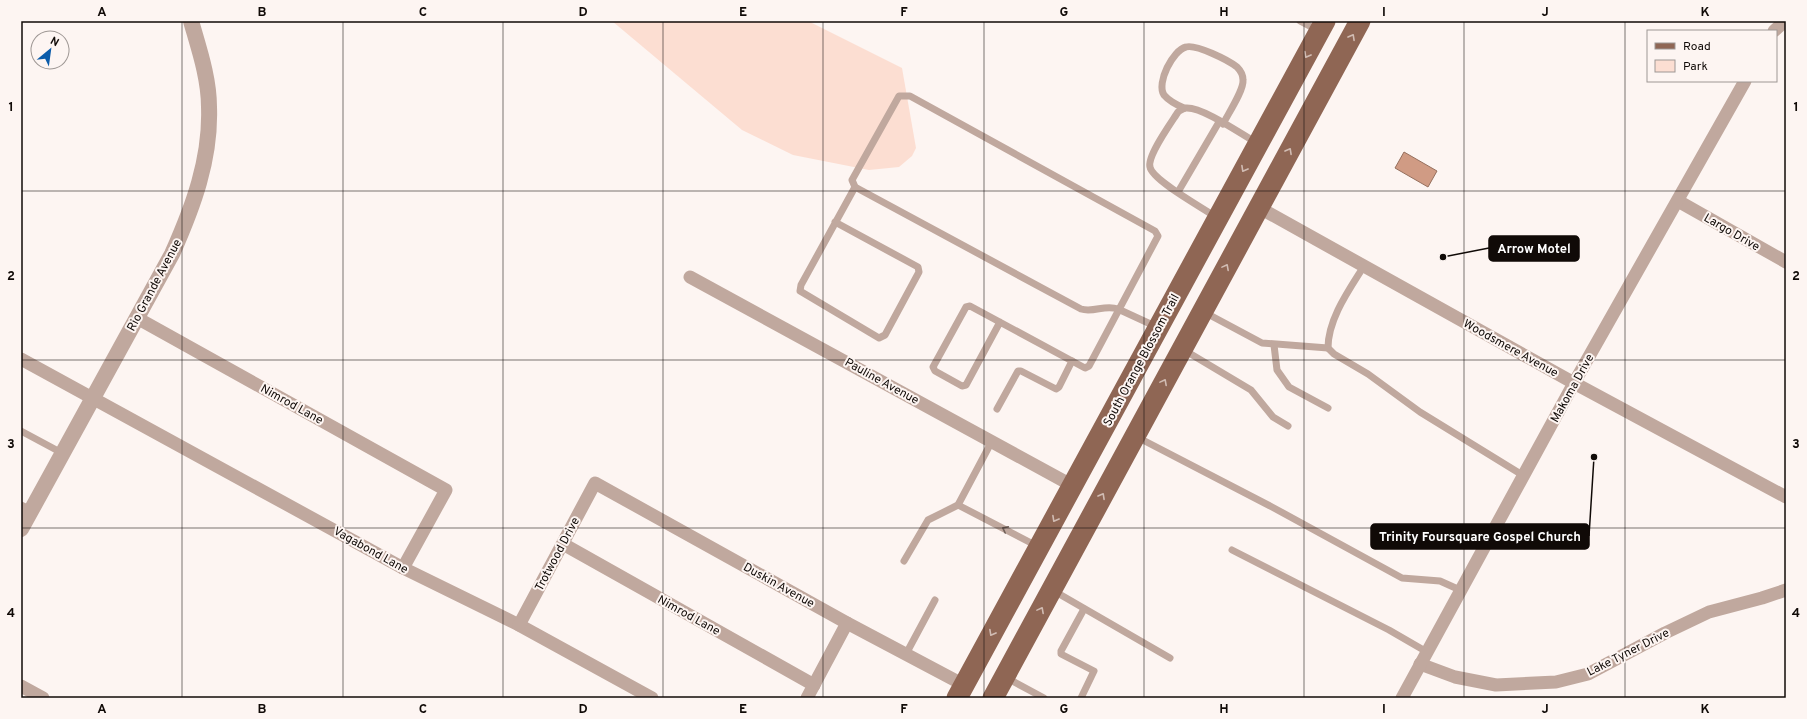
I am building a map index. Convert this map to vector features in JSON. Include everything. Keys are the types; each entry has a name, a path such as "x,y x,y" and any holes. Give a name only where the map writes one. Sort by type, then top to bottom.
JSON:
{"main road":[{"path":"993,698 1360,21"},
{"name":"South Orange Blossom Trail","path":"961,691 1322,26"},
{"path":"1107,423 1104,445 1105,461 1114,475"},
{"path":"1073,486 1079,500 1080,519 1077,543"}],"street":[{"name":"Rio Grande Avenue","path":"21,528 26,507 62,453 137,318 175,247 190,214 202,174 208,138 209,107 205,77 191,21"},
{"name":"Makoma Drive","path":"1402,698 1574,383 1744,82"},
{"name":"Largo Drive","path":"1678,201 1786,262"},
{"name":"Woodsmere Avenue","path":"1258,207 1574,383 1786,497"},
{"name":"Pauline Avenue","path":"690,277 1073,486"},
{"name":"Nimrod Lane","path":"137,318 446,490 404,568"},
{"name":"Vagabond Lane","path":"21,359 404,568 519,625 652,698"},
{"name":"Trotwood Drive","path":"519,625 595,483"},
{"name":"Duskin Avenue","path":"595,483 847,623 906,654 961,691"},
{"name":"Nimrod Lane","path":"563,544 814,685"},
{"name":"Lake Tyner Drive","path":"1420,664 1455,677 1496,685 1556,682 1588,674 1665,632 1709,612 1786,590"},
{"path":"807,698 847,623"},
{"path":"21,686 43,698"}],"lane":[{"path":"1300,21 1322,26"},
{"path":"1178,192 1221,123 1241,90 1244,81 1242,73 1236,67 1200,48 1191,46 1184,47 1177,51 1162,79 1161,87 1163,94 1169,100 1184,108 1204,113 1221,123 1258,144"},
{"path":"1000,322 966,385 962,386 935,371 933,367 966,307 970,306 1000,322 1085,368 1089,366 1118,309 1158,236 1155,231 910,96 899,96 852,180 855,187 1081,309 1088,311 1106,307 1118,309 1159,328"},
{"path":"1184,108 1178,112 1151,157 1149,166 1161,182 1218,218"},
{"path":"835,222 918,267 920,272 885,335 879,338 800,291 800,285 835,222 855,187"},
{"path":"1328,348 1328,340 1335,318 1350,288 1364,266"},
{"path":"1202,311 1262,343 1328,348 1334,354 1368,374 1420,412 1524,476"},
{"path":"1274,345 1277,370 1290,387 1328,408"},
{"path":"1182,349 1251,390 1274,417 1288,426"},
{"path":"997,409 1018,372 1021,371 1056,389 1059,388 1072,361"},
{"path":"21,431 62,453"},
{"path":"1135,436 1272,507 1402,578 1440,581 1460,590"},
{"path":"904,561 928,520 958,505 992,441"},
{"path":"958,505 1039,547"},
{"path":"1232,550 1389,630 1427,652"},
{"path":"1052,590 1170,658"},
{"path":"906,654 935,600"},
{"path":"1081,698 1094,671 1061,654 1061,651 1084,609"},
{"path":"1005,677 1044,698"}],"green space":[{"path":"612,21 808,21 902,68 916,148 912,156 899,167 869,170 793,155 742,130"}],"shaded area":[{"path":"1404,152 1437,171 1428,187 1395,168"}],"place":[{"name":"Arrow Motel","path":"1443,257"},
{"name":"Trinity Foursquare Gospel Church","path":"1594,457"}]}
